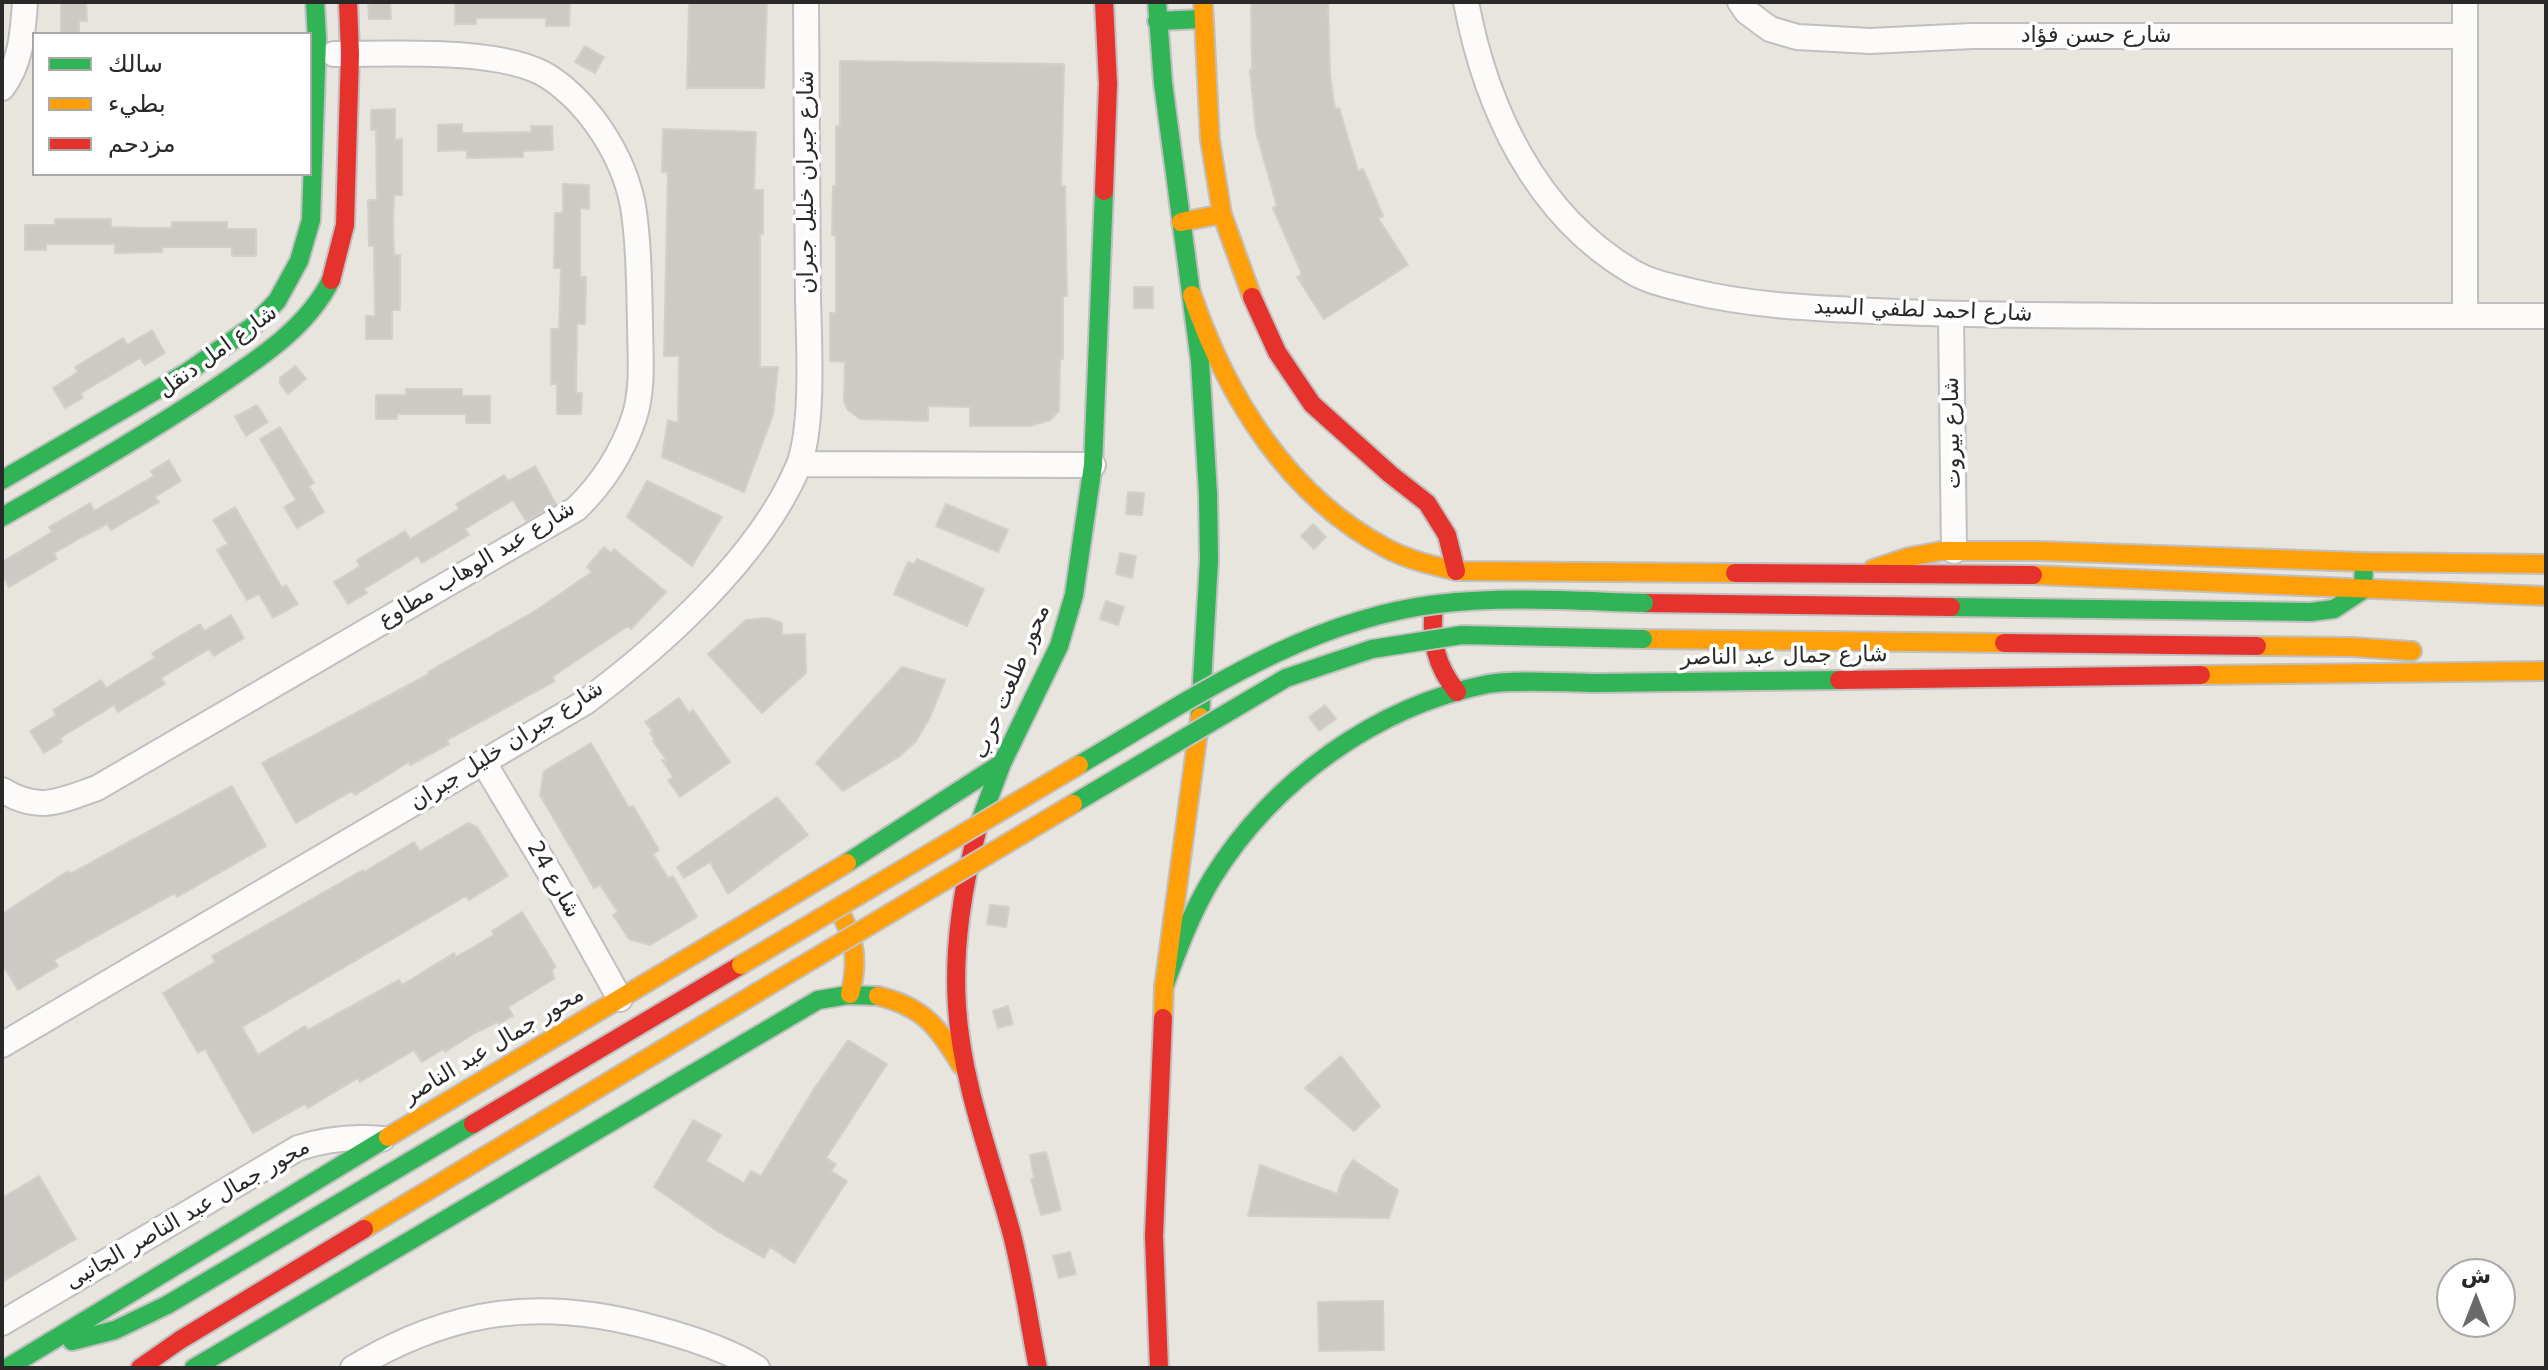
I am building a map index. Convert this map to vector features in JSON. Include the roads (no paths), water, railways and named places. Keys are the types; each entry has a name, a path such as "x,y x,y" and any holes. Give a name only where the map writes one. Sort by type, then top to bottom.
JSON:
{"main road":[{"name":"شارع امل دنقل","path":"2,480 186,373 253,326 277,301 299,261 311,220 315,2"},
{"name":"شارع امل دنقل","path":"2,517 119,450 290,334 328,285 340,252 345,225 350,54 348,2"},
{"name":"محور طلعت حرب","path":"1038,1368 1012,1235 965,1071 957,1008 956,945 962,898 979,822 1002,763 1063,633 1074,595 1093,465 1108,84 1104,2"},
{"path":"1157,2 1163,83 1192,295 1208,494 1207,619 1201,707 1164,987 1154,1236 1159,1368"},
{"path":"1157,21 1203,10 1210,140 1222,214 1277,352 1312,404 1427,503 1447,535 1456,571 1435,606 1431,637 1439,667 1457,692"},
{"path":"1181,222 1222,214"},
{"path":"1192,295 1201,327 1230,387 1269,444 1293,472 1318,498 1365,536 1409,558 1456,571 2013,574 2546,596"},
{"path":"1862,573 1917,555 1954,551 2546,564"},
{"path":"2363,590 2364,562"},
{"path":"46,1344 104,1333 155,1312 1258,660 1305,639 1366,618 1438,604 1507,600 2311,612 2334,609 2363,590"},
{"path":"140,1368 193,1332 1286,678 1372,649 1462,635 2376,647 2425,654 2486,672"},
{"name":"شارع جمال عبد الناصر","path":"1164,987 1182,934 1201,894 1238,838 1268,804 1309,767 1364,730 1415,706 1490,684 2546,671"},
{"name":"محور جمال عبد الناصر","path":"7,1368 120,1297 808,888 919,820 1002,763"},
{"path":"808,888 834,906 851,932 857,963 850,994"},
{"path":"194,1368 818,1000 850,994 884,997 919,1012 934,1024 965,1071"}],"street":[{"path":"2,88 11,77 18,59 25,2"},
{"name":"شارع جبران خليل جبران","path":"2,1045 584,703 668,632 750,548 781,502 799,464 809,382 806,2"},
{"name":"شارع احمد لطفي السيد","path":"1466,2 1474,44 1511,143 1554,204 1606,254 1633,273 1673,287 1762,306 1951,315 2546,316"},
{"name":"شارع حسن فؤاد","path":"1740,2 1747,12 1770,29 1797,37 1870,41 1972,36 2465,36"},
{"path":"2465,2 2465,316"},
{"name":"شارع عبد الوهاب مطاوع","path":"2,790 14,798 51,804 97,788 576,509 604,479 623,445 635,416 641,387 639,270 632,205 623,174 598,126 577,100 549,78 527,66 500,59 316,54"},
{"name":"شارع بيروت","path":"1951,315 1954,551"},
{"path":"799,464 1093,465"},
{"name":"شارع 24","path":"484,763 620,999"},
{"name":"محور جمال عبد الناصر الجانبى","path":"2,1323 298,1148 320,1140 384,1139"},
{"path":"353,1368 423,1332 469,1318 517,1311 553,1311 624,1319 680,1335 757,1368"}]}
